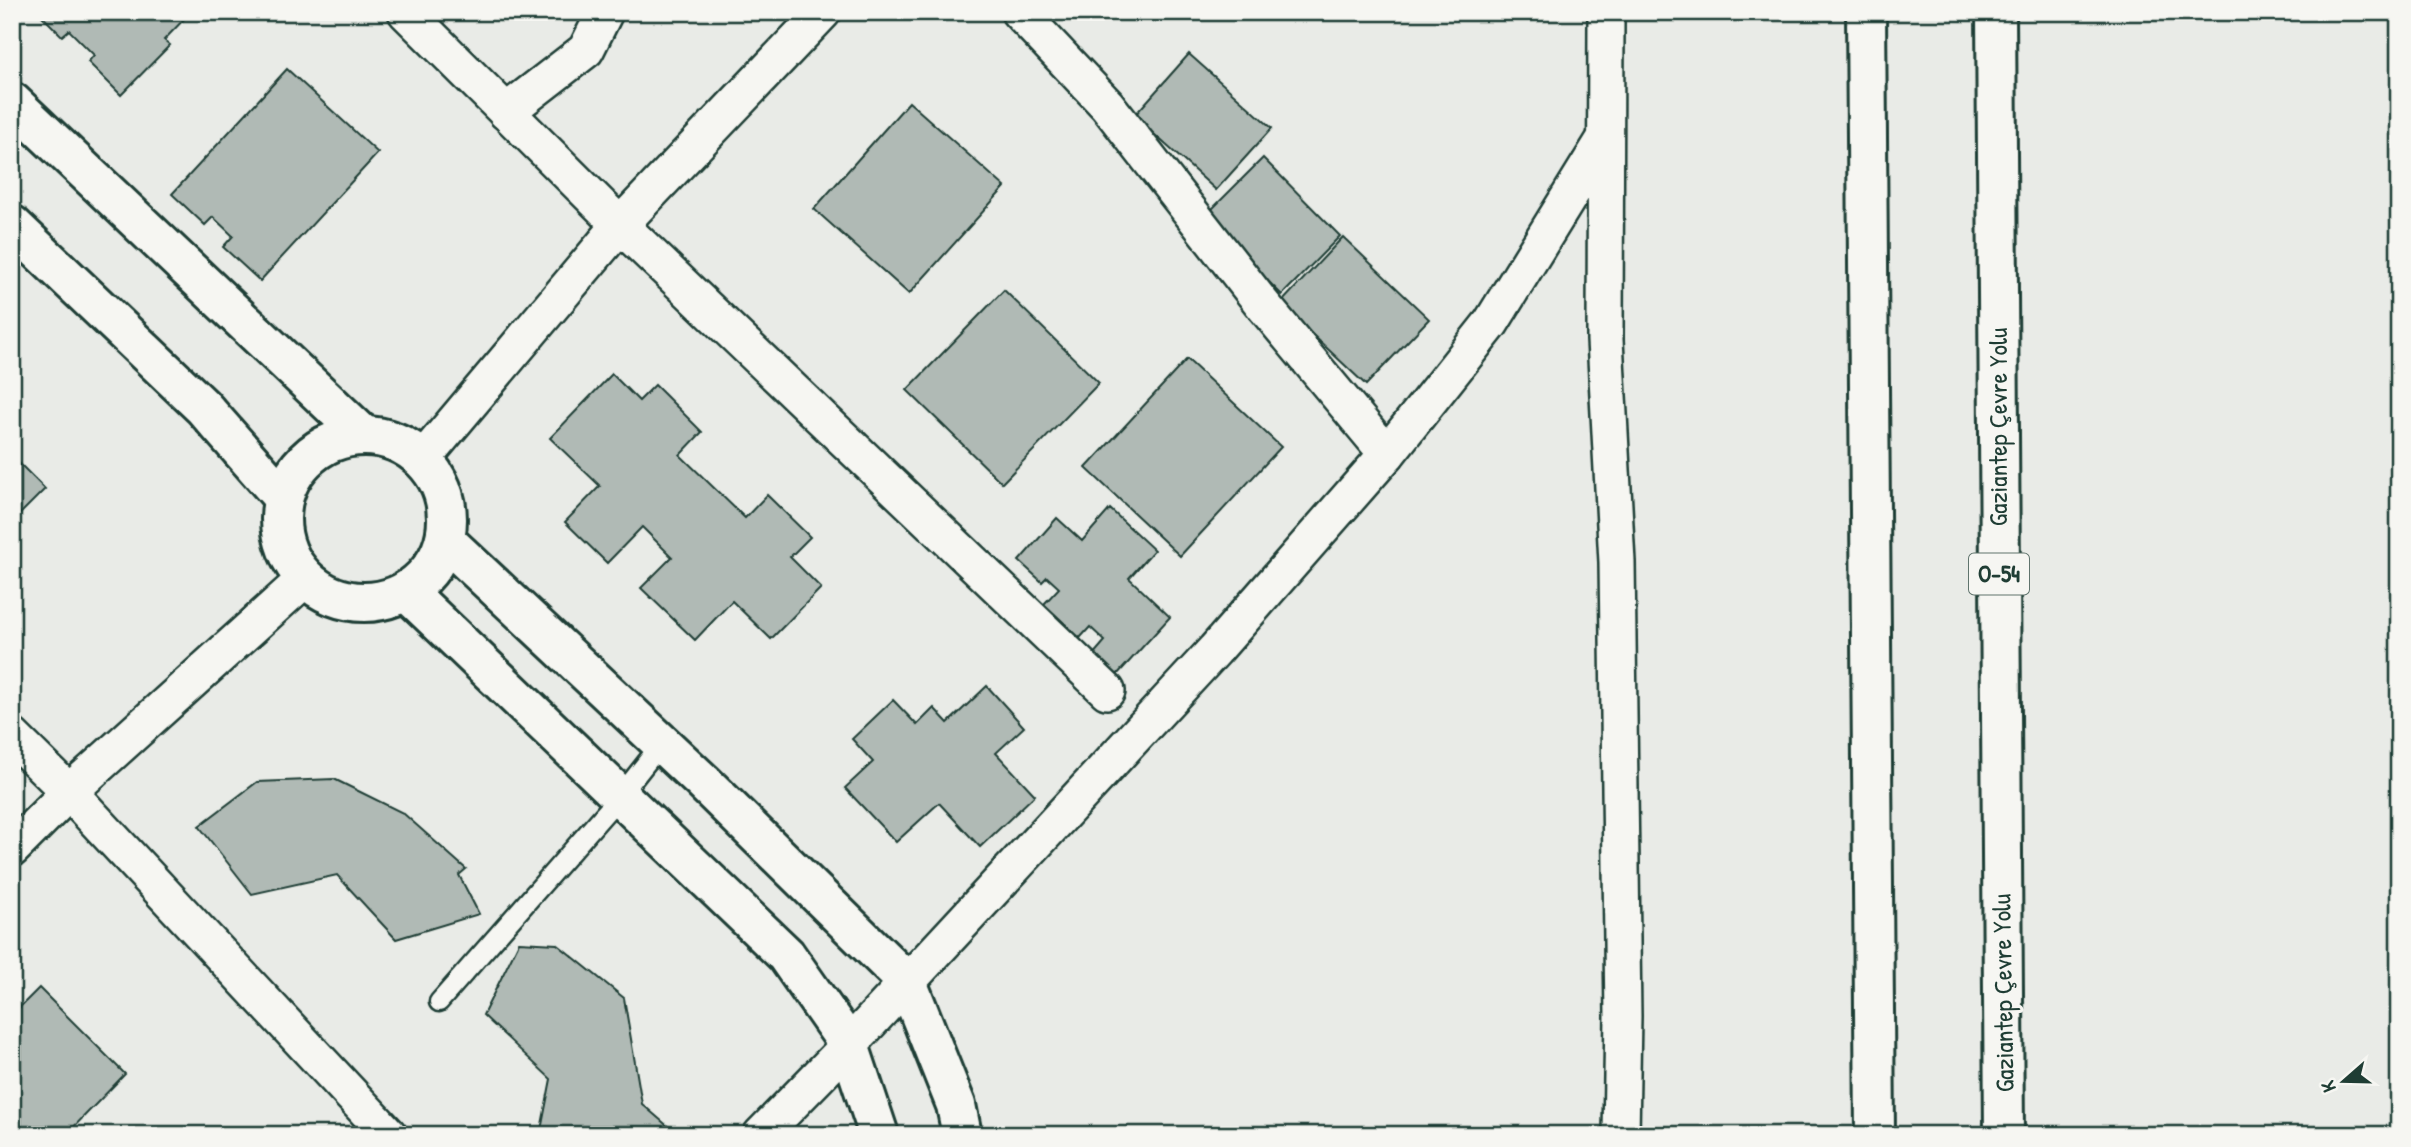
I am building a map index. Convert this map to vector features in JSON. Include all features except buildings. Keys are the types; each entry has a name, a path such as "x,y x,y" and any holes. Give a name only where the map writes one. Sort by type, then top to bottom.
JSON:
{"main road":[{"path":"1866,12 1875,1135"},
{"name":"Gaziantep Çevre Yolu","path":"1996,12 2004,1135"},
{"path":"12,102 363,435"},
{"path":"12,225 203,407 283,498"},
{"path":"363,435 385,438 405,446 423,459 436,476 445,496 448,518 445,540 437,561 424,578 407,592 387,600 365,603 323,593 305,579 292,562 283,542 280,520 283,498 291,477 304,460 322,446 341,438 363,435"},
{"path":"445,540 662,743 907,982 956,1105 962,1135"},
{"path":"407,592 786,955 849,1045 879,1135"}],"street":[{"path":"406,12 620,225 1107,691"},
{"path":"506,112 586,50 605,12"},
{"path":"423,459 620,225 823,12"},
{"path":"1019,12 1107,105 1262,305 1387,454"},
{"path":"1605,12 1605,340 1617,562 1621,782 1621,1135"},
{"path":"761,1135 849,1045 1215,650 1387,454 1491,323 1604,140"},
{"path":"12,849 69,792 305,579"},
{"path":"12,736 69,792 389,1135"}],"lane":[{"path":"439,1002 620,796 662,743"}]}
